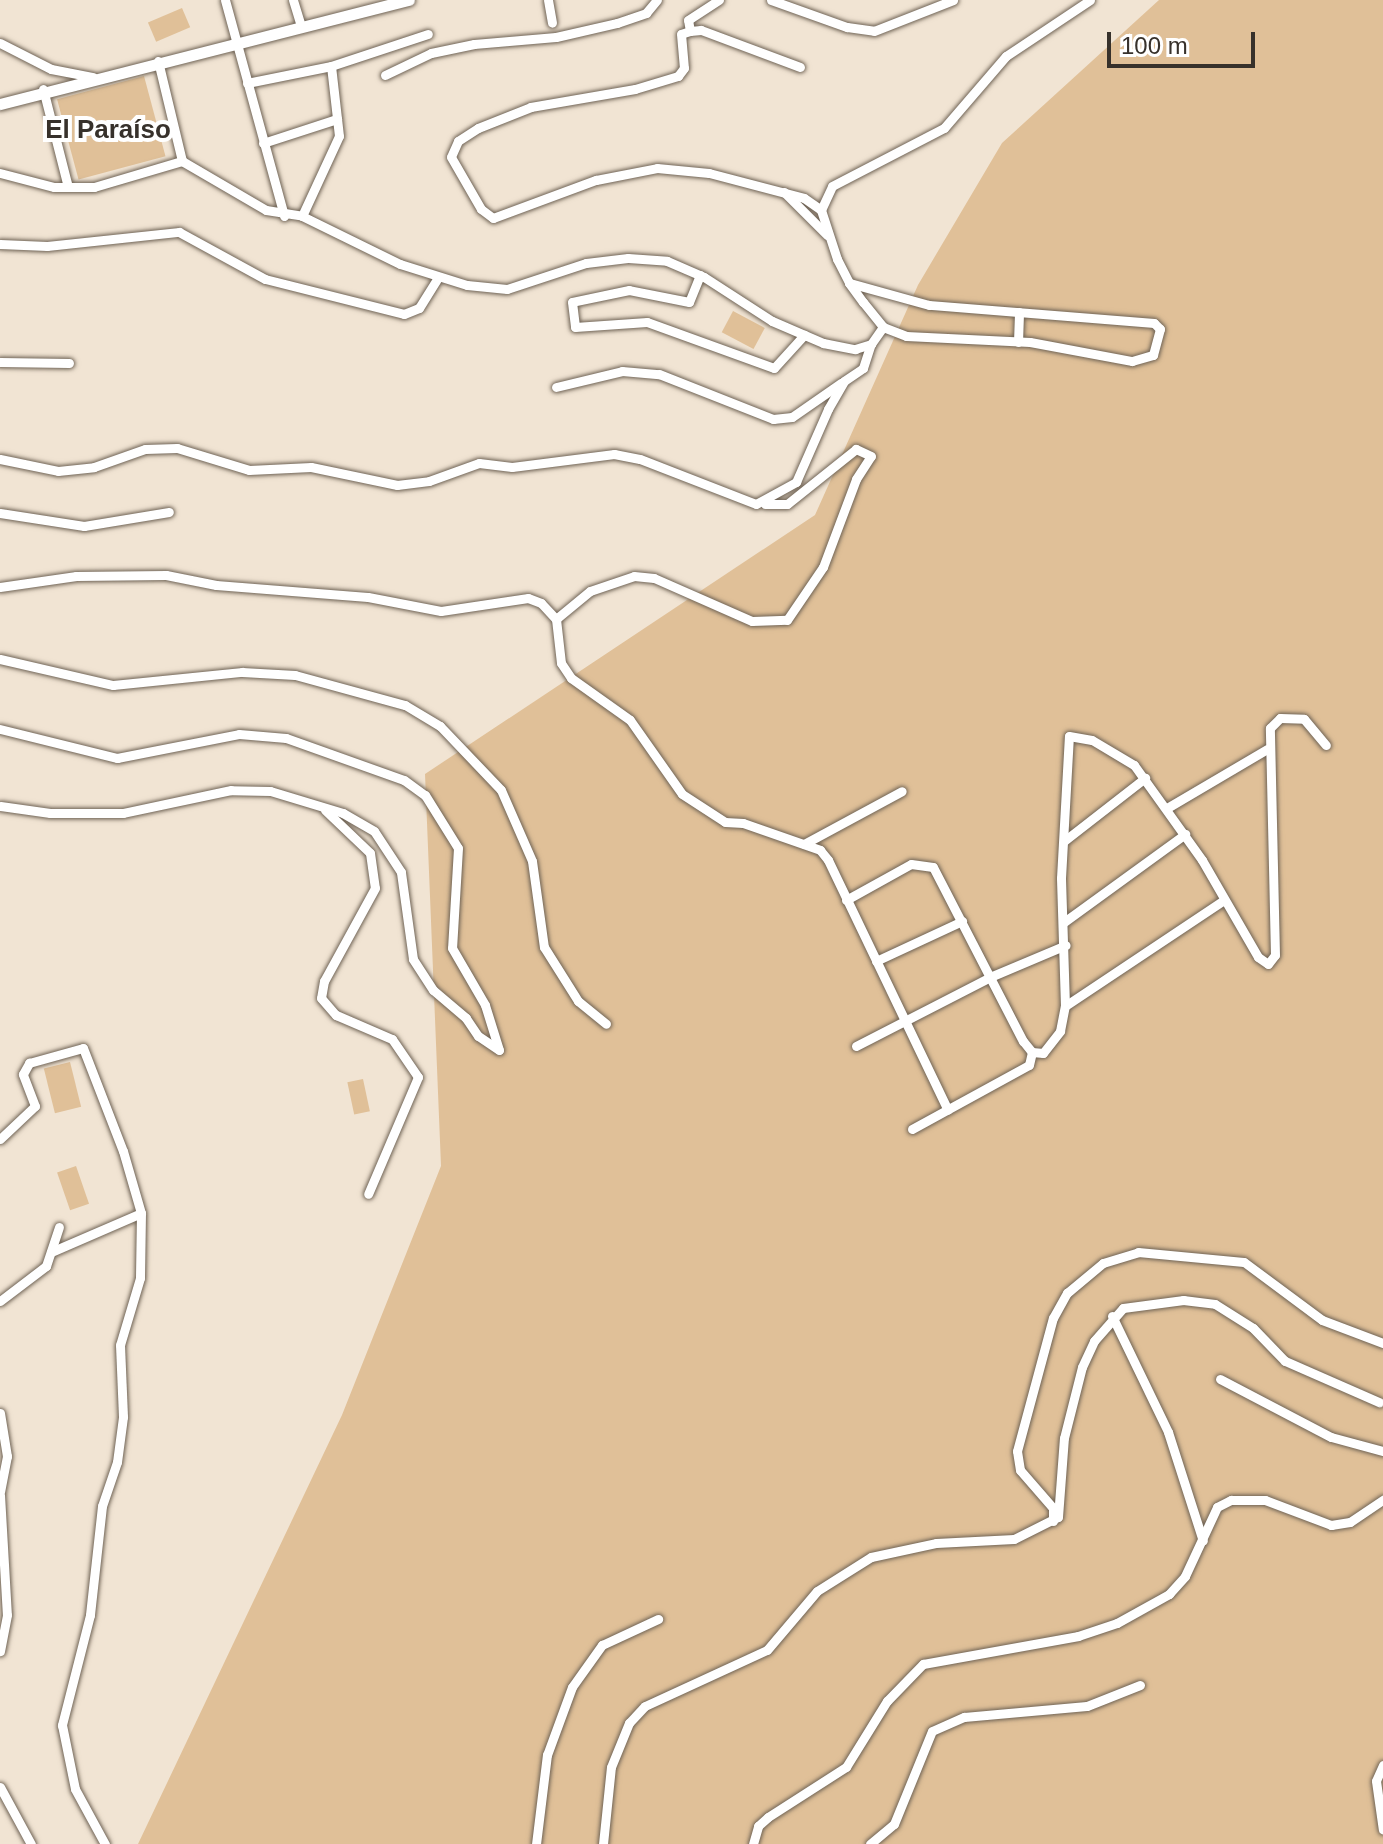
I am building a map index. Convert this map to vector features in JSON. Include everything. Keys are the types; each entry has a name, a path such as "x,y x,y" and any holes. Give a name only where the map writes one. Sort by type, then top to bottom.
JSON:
{"street":[{"path":"225,0 284,216"},
{"path":"293,0 301,27"},
{"path":"0,104 43,89 409,0"},
{"path":"548,0 552,23"},
{"path":"646,0 646,13"},
{"path":"385,75 431,53 474,44 556,37 646,13 657,0"},
{"path":"690,31 688,20 719,0"},
{"path":"771,0 847,27 874,31 953,0"},
{"path":"849,283 908,301 1154,323 1160,329 1153,355 1145,360 1018,342 924,339 883,327 849,283 821,210 832,186 944,128 1006,56 1090,0"},
{"path":"800,67 690,31 681,34 684,68 678,76 625,92 531,107 458,141 451,157 465,186 493,218 596,180 657,168 709,173 784,192 821,210"},
{"path":"247,83 331,66 428,34"},
{"path":"0,43 51,69 93,77"},
{"path":"158,61 182,161"},
{"path":"302,216 339,136 331,66"},
{"path":"43,89 68,187"},
{"path":"263,143 337,119"},
{"path":"0,173 68,187 94,187 182,161 284,216 302,216 400,264 438,277 507,289 586,263 628,258 667,261 700,275 804,335 844,348 871,344"},
{"path":"784,192 829,236"},
{"path":"0,244 47,246 179,232 265,279 404,314 419,308 438,277"},
{"path":"700,275 689,302 629,290 572,302 575,327 647,322 774,368 804,335"},
{"path":"1018,342 1019,312"},
{"path":"556,387 622,371 659,374 773,419 792,417 863,368 871,344 883,327"},
{"path":"0,362 69,363"},
{"path":"756,504 796,482 844,381"},
{"path":"0,459 58,471 94,467 145,449 177,448 249,470 311,467 397,485 429,481 479,463 512,467 614,454 640,459 756,504 787,504 856,449 871,456 856,479 823,567 787,620 752,621 654,578 634,576 590,591 556,619"},
{"path":"0,513 84,526 169,512"},
{"path":"0,587 76,576 166,575 368,597 441,611 508,601 541,603 556,619 561,663 571,678 630,720 682,794 725,822 743,823 820,850 828,860 907,1019 948,1110"},
{"path":"0,659 113,685 242,672 295,675 405,705 440,726 501,790 532,861 544,947 578,1001 606,1024"},
{"path":"1032,1052 1052,1047 1065,1006 1064,841 1069,736 1092,740 1134,765 1185,834 1258,957 1268,964 1274,962 1274,825 1267,749 1270,728 1294,716 1313,724 1326,745"},
{"path":"0,729 117,758 239,734 286,738 404,780 425,795 458,848 450,939 485,1005 499,1050 478,1036 466,1018 433,990 413,959 401,872 374,831 319,805 270,791 231,790 123,813 50,813 0,806"},
{"path":"1167,808 1267,749"},
{"path":"1064,841 1145,778"},
{"path":"804,844 902,791"},
{"path":"319,805 370,853 375,869 375,888 324,981 321,998 336,1015 392,1039 412,1061 418,1077 368,1194"},
{"path":"1064,922 1185,834"},
{"path":"846,900 911,864 923,863 933,867 1032,1052 1029,1065 912,1129"},
{"path":"1065,1006 1224,900"},
{"path":"876,961 962,921"},
{"path":"856,1046 990,977 1066,945"},
{"path":"0,1139 35,1106 23,1074 29,1063 83,1048 141,1213 140,1278 120,1345 123,1417 117,1462 102,1506 90,1615 62,1725 75,1789 105,1844"},
{"path":"51,1252 141,1213"},
{"path":"0,1301 37,1277 51,1252 59,1227"},
{"path":"1053,1521 1053,1508 1020,1470 1017,1451 1053,1318 1067,1293 1103,1263 1138,1252 1244,1262 1322,1320 1383,1343"},
{"path":"603,1844 611,1767 629,1723 645,1706 767,1650 817,1591 871,1557 936,1543 1014,1539 1053,1521 1062,1502 1060,1463 1082,1367 1112,1316 1137,1302 1215,1304 1253,1328 1285,1361 1379,1402"},
{"path":"1112,1316 1140,1366 1168,1432 1203,1541"},
{"path":"1220,1379 1331,1437 1383,1451"},
{"path":"0,1413 7,1456 0,1493 7,1615 0,1651"},
{"path":"753,1844 758,1826 768,1817 846,1767 887,1701 923,1664 1078,1636 1117,1623 1169,1594 1203,1541 1217,1507 1231,1500 1265,1500 1326,1525 1350,1522 1383,1500"},
{"path":"536,1844 547,1755 572,1687 602,1645 658,1619"},
{"path":"870,1844 894,1824 932,1731 964,1717 1087,1706 1140,1685"},
{"path":"1383,1765 1376,1781 1383,1830"},
{"path":"0,1787 31,1844"}],"shaded area":[{"path":"1159,0 1383,0 1383,1844 138,1844 342,1415 441,1166 425,774 815,515 918,285 1002,143"},
{"path":"182,8 190,27 156,42 148,22"},
{"path":"144,76 165,156 79,179 57,99"},
{"path":"733,311 765,328 754,349 722,332"},
{"path":"70,1062 81,1107 55,1113 44,1069"},
{"path":"363,1079 370,1111 354,1115 347,1082"},
{"path":"76,1166 89,1204 70,1210 57,1173"}],"district":[{"name":"El Paraíso","path":"108,130"}]}
